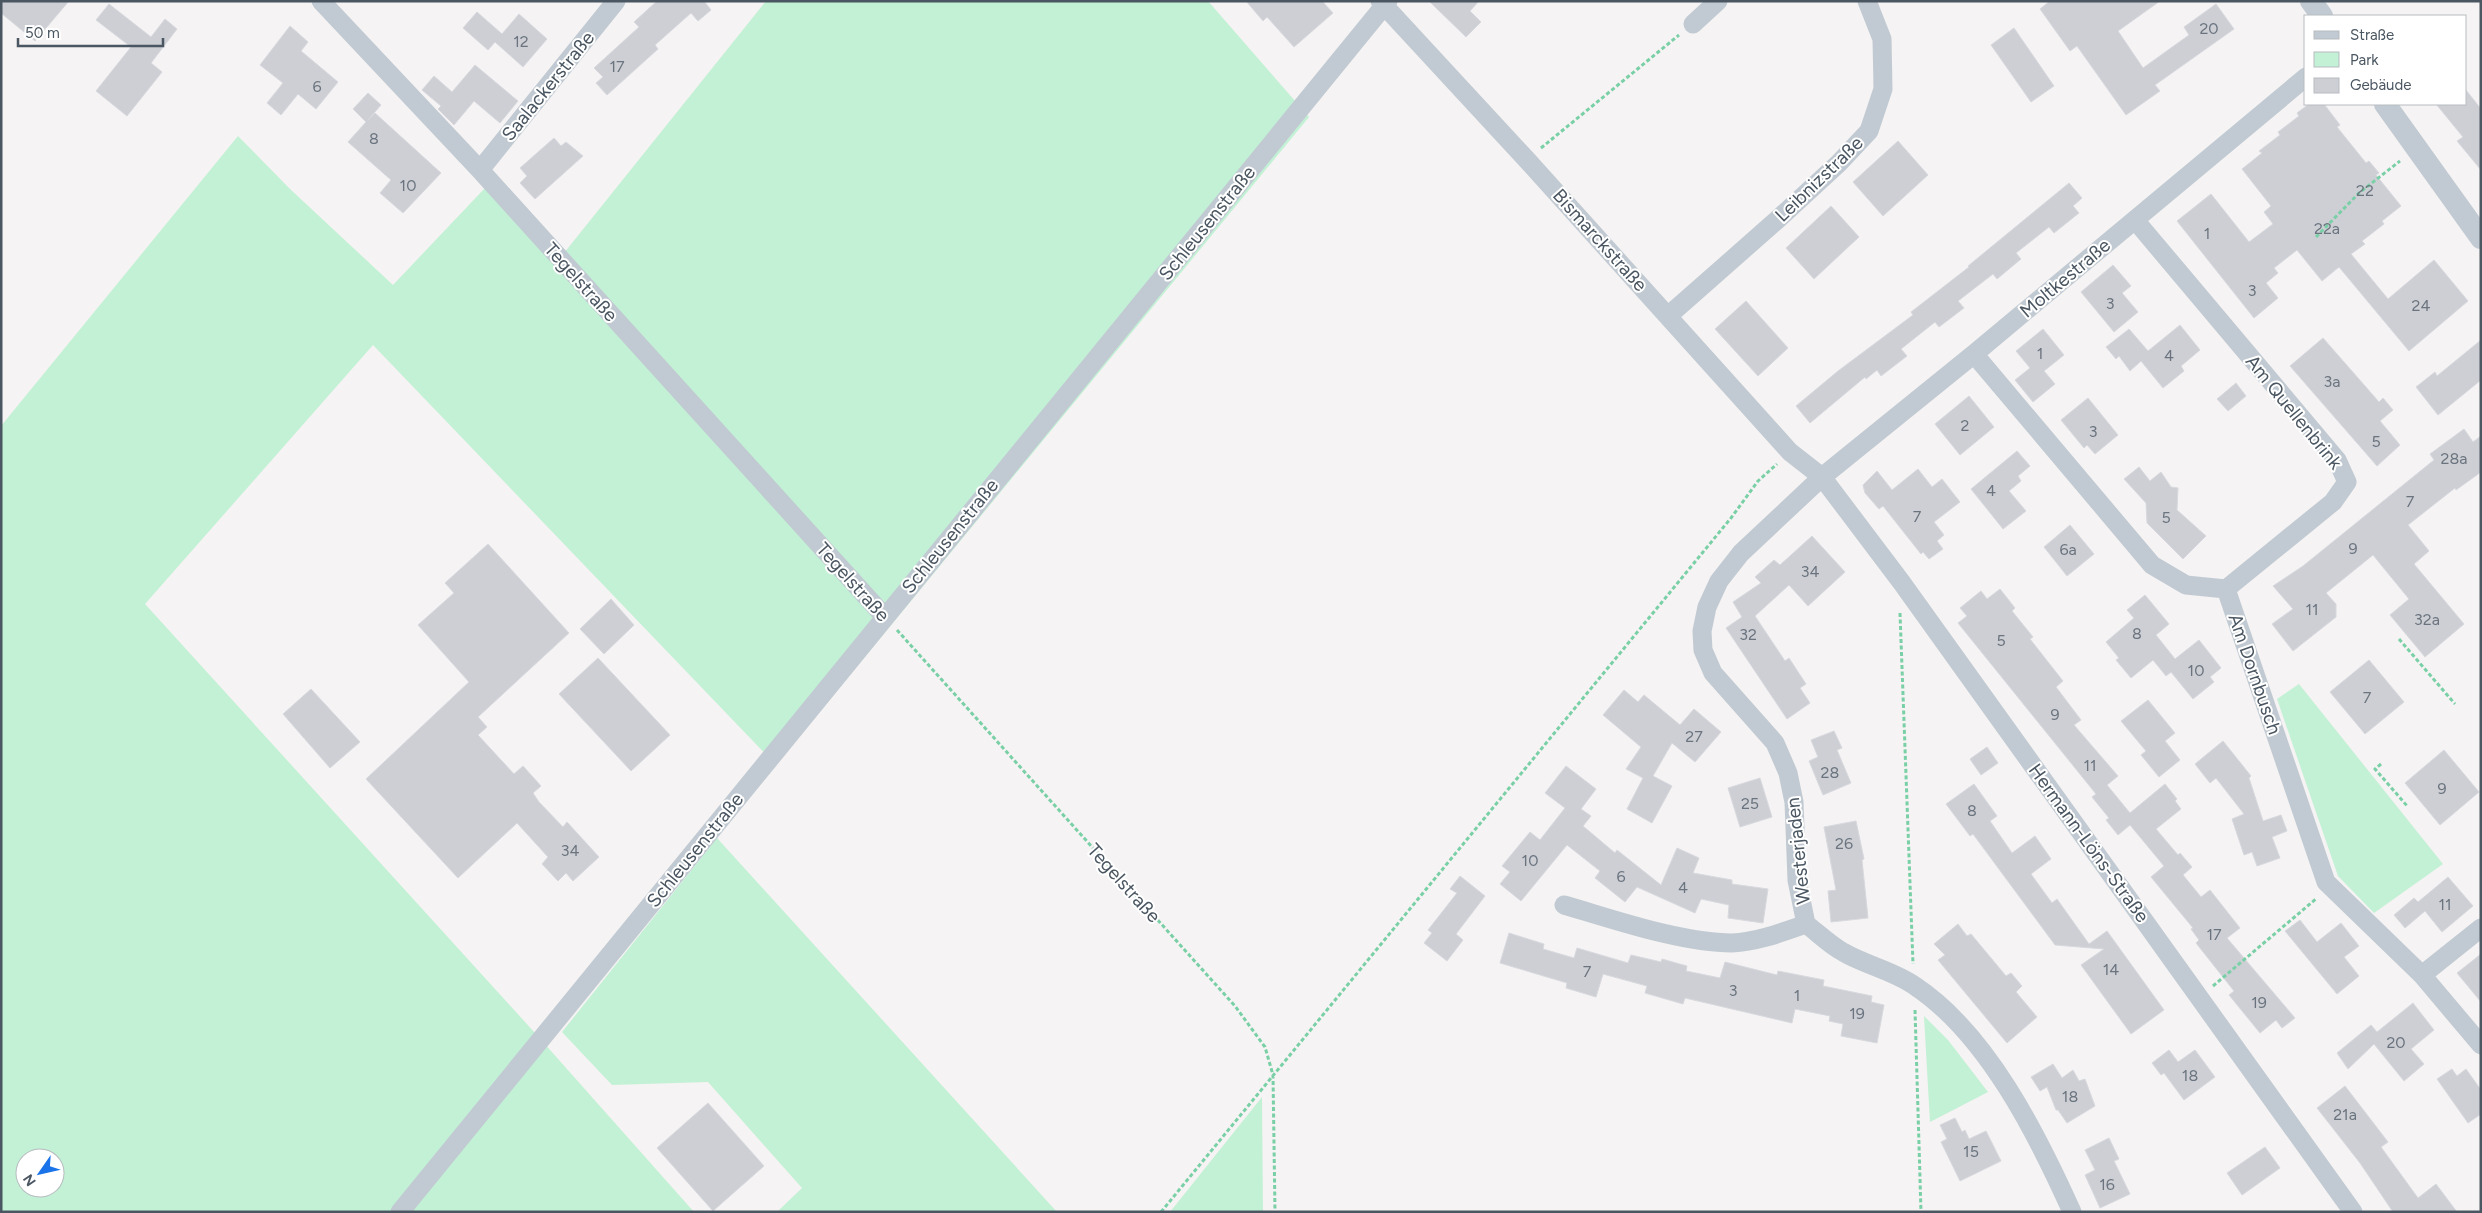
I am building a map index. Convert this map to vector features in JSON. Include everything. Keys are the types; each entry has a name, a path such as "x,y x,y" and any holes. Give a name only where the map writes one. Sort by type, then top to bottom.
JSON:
{"street":[{"name":"Tegelstraße","path":"321,1 480,170 885,617"},
{"name":"Saalackerstraße","path":"480,170 616,1"},
{"path":"1693,24 1718,1"},
{"name":"Leibnizstraße","path":"1668,316 1839,163 1869,131 1883,89 1882,39 1867,1"},
{"path":"2311,1 2321,15"},
{"name":"Bismarckstraße","path":"1384,3 1790,452 1822,477"},
{"name":"Schleusenstraße","path":"400,1212 1384,3"},
{"name":"Moltkestraße","path":"1822,477 1974,354 2304,79"},
{"path":"2386,105 2481,238"},
{"name":"Am Quellenbrink","path":"2135,220 2337,460 2347,482 2333,502 2226,589"},
{"name":"Am Dornbusch","path":"1974,354 2152,565 2186,585 2226,589 2326,882 2422,975 2481,1045"},
{"name":"Hermann-Löns-Straße","path":"1822,477 1902,584 2353,1212"},
{"name":"Westerjaden","path":"1822,477 1736,560 1719,581 1707,608 1702,632 1704,650 1713,674 1775,743 1788,773 1794,802 1797,880 1806,924 1842,952 1915,985 1966,1028 2003,1082 2047,1155 2072,1212"},
{"path":"1564,905 1677,936 1732,943 1771,936 1806,924"},
{"path":"2422,975 2481,928"}],"path":[{"path":"1527,160 1693,24"},
{"path":"2316,237 2359,193 2417,149"},
{"path":"1161,1212 1731,518 1758,481 1790,452"},
{"path":"1902,584 1900,617 1915,985 1921,1212"},
{"name":"Tegelstraße","path":"885,617 1235,1006 1265,1047 1273,1075 1275,1212"},
{"path":"2399,639 2454,704"},
{"path":"2381,764 2375,769 2408,807"},
{"path":"2199,998 2331,887"}],"green space":[{"path":"766,1 1208,1 1309,117 776,765 373,345 145,604 535,1033 694,1212 1,1212 1,426 238,136 290,189 393,285 485,188 556,263"},
{"path":"2299,684 2443,864 2374,913 2338,876 2277,699"},
{"path":"717,838 1057,1212 777,1212 802,1188 708,1082 612,1085 562,1032"},
{"path":"1924,1016 1948,1040 1988,1092 1930,1122"},
{"path":"1262,1097 1263,1212 1170,1212"}],"building":[{"path":"1,1 69,1 35,41 1,13"},
{"path":"657,1 704,1 711,10 698,21 691,13 655,45 658,49 607,95 596,83 603,77 594,68 639,27 634,22"},
{"path":"1246,1 1322,1 1333,13 1294,47 1267,17 1263,21"},
{"path":"1429,1 1479,1 1470,11 1481,22 1466,37"},
{"path":"2050,1 2160,1 2118,31 2143,68 2189,35 2184,27 2216,4 2234,29 2155,85 2160,91 2126,115 2077,46 2070,51 2040,9"},
{"path":"109,4 151,37 165,19 177,29 151,63 162,72 127,116 96,91 131,47 96,20"},
{"path":"477,12 502,34 519,14 547,39 523,67 495,42 488,50 463,28"},
{"path":"290,26 308,42 301,51 338,82 316,109 298,94 281,115 267,103 283,83 260,65"},
{"path":"2014,28 2054,86 2031,102 1991,45"},
{"path":"475,65 518,101 500,123 474,101 454,125 438,109 441,106 422,90 434,76 452,92"},
{"path":"2467,91 2481,109 2481,170 2457,141 2463,137 2437,105 2467,105"},
{"path":"368,93 381,105 368,120 375,113 441,173 403,213 380,193 391,180 348,142 366,122 353,109"},
{"path":"2308,105 2325,105 2340,125 2337,127 2366,163 2369,161 2379,173 2376,175 2401,206 2382,221 2384,224 2362,241 2365,244 2351,254 2388,299 2434,260 2468,301 2409,351 2339,267 2322,281 2297,250 2274,268 2278,273 2266,283 2278,298 2254,318 2177,221 2211,194 2249,242 2273,224 2264,212 2271,206 2242,169 2262,153 2259,151 2280,135 2278,132 2299,116 2297,113"},
{"path":"554,138 561,146 566,142 583,156 535,199 520,183 527,176 520,168"},
{"path":"1898,141 1928,175 1883,216 1853,182"},
{"path":"2069,183 2082,198 2073,206 2079,213 2054,233 2049,227 2016,253 2021,259 1997,279 1993,274 1958,301 1964,308 1939,327 1935,322 1901,349 1907,356 1881,376 1877,370 1866,379 1865,377 1810,423 1796,406 1838,371 1913,315 1911,312 1969,267"},
{"path":"1831,206 1859,237 1814,279 1786,248"},
{"path":"2113,265 2131,286 2122,293 2138,312 2114,332 2081,292"},
{"path":"1746,301 1788,348 1758,376 1715,329"},
{"path":"2180,325 2200,350 2181,366 2184,371 2163,388 2141,361 2130,371 2119,356 2116,359 2106,347 2129,329 2148,351"},
{"path":"2043,329 2064,355 2044,371 2055,384 2033,402 2015,380 2030,368 2016,351"},
{"path":"2323,338 2379,402 2383,398 2393,410 2380,421 2400,445 2377,466 2290,366"},
{"path":"2481,340 2481,380 2438,415 2416,387 2435,372 2437,376"},
{"path":"2236,383 2246,396 2228,411 2217,399"},
{"path":"1969,396 1994,427 1960,455 1935,424"},
{"path":"2088,398 2118,435 2095,454 2087,445 2084,448 2061,420"},
{"path":"2464,429 2473,442 2481,436 2481,472 2456,490 2455,488 2408,525 2429,551 2414,564 2464,624 2425,657 2390,615 2409,599 2373,555 2326,593 2336,604 2336,617 2293,651 2272,624 2293,609 2273,586 2303,566 2434,460 2430,454"},
{"path":"2017,451 2030,466 2018,476 2021,481 2009,491 2026,511 2003,529 1971,489"},
{"path":"2139,467 2150,481 2161,472 2171,487 2178,488 2177,510 2206,536 2183,559 2147,523 2146,503 2124,479"},
{"path":"1918,469 1932,487 1942,479 1960,502 1934,522 1944,535 1937,541 1943,549 1929,559 1923,552 1921,554 1883,506 1879,509 1865,493 1863,485 1877,471 1892,490"},
{"path":"2070,525 2094,554 2067,576 2044,547"},
{"path":"1812,536 1845,572 1808,606 1789,585 1755,616 1785,661 1789,658 1806,684 1800,688 1810,703 1787,719 1726,628 1742,617 1733,602 1761,583 1755,577 1774,560 1780,565"},
{"path":"488,544 569,633 478,717 487,727 478,735 514,774 523,766 541,786 533,793 539,802 563,827 567,822 599,857 573,881 566,873 558,881 542,864 548,857 517,823 458,878 366,779 469,682 418,625 454,593 445,583"},
{"path":"2000,589 2015,608 2012,611 2033,637 2030,639 2063,681 2056,687 2081,720 2074,725 2118,776 2107,785 2130,813 2165,784 2177,799 2175,801 2181,809 2156,829 2178,855 2180,853 2192,867 2183,875 2201,897 2210,890 2240,928 2227,938 2295,1018 2282,1028 2276,1020 2260,1033 2229,995 2234,991 2196,943 2199,940 2191,929 2193,928 2151,877 2164,866 2130,825 2118,835 2106,820 2109,818 2092,797 2096,794 1958,623 1967,616 1960,608 1981,591 1987,599"},
{"path":"2145,595 2169,624 2156,635 2175,659 2199,640 2221,668 2210,677 2214,682 2193,699 2171,672 2166,676 2153,660 2131,678 2116,660 2119,658 2106,642 2134,618 2127,610"},
{"path":"611,599 634,625 604,654 580,629"},
{"path":"598,658 670,735 631,771 559,694"},
{"path":"2369,660 2404,702 2365,734 2330,692"},
{"path":"311,689 360,742 330,768 283,714"},
{"path":"1624,690 1638,702 1644,695 1680,725 1694,709 1721,732 1695,762 1672,743 1653,776 1672,786 1652,823 1627,809 1643,778 1626,769 1641,747 1603,715"},
{"path":"2148,700 2175,733 2165,741 2180,760 2159,777 2141,755 2146,751 2121,721"},
{"path":"1834,731 1842,748 1837,750 1851,783 1823,795 1809,761 1818,757 1811,740"},
{"path":"2223,741 2251,776 2249,778 2263,821 2281,815 2287,831 2272,837 2280,858 2257,866 2252,852 2244,855 2232,819 2244,814 2216,778 2210,783 2195,764"},
{"path":"1987,747 1998,763 1981,775 1970,759"},
{"path":"2444,750 2479,792 2440,825 2405,783"},
{"path":"1566,766 1596,789 1581,809 1591,816 1583,826 1615,853 1617,850 1661,885 1677,848 1699,858 1693,873 1732,880 1732,884 1768,889 1763,923 1728,918 1729,905 1701,899 1695,913 1637,887 1625,902 1595,878 1600,871 1567,845 1521,901 1500,884 1510,872 1502,866 1530,832 1540,840 1565,808 1545,793"},
{"path":"1760,778 1772,817 1740,827 1728,788"},
{"path":"1974,784 1997,816 1990,821 2012,853 2035,836 2051,859 2031,874 2052,903 2057,899 2089,944 2107,931 2164,1010 2131,1034 2081,965 2104,949 2055,945 1973,834 1970,836 1946,804"},
{"path":"1856,821 1864,859 1862,860 1868,918 1831,922 1828,891 1836,890 1824,827"},
{"path":"1460,876 1485,896 1456,934 1463,940 1447,961 1424,943 1432,933 1428,930 1457,893 1450,889"},
{"path":"2448,877 2473,906 2442,932 2425,911 2405,928 2394,915 2414,898 2418,902"},
{"path":"2300,920 2317,942 2341,923 2359,946 2344,957 2359,976 2337,994 2285,931"},
{"path":"1958,924 1967,936 1971,934 2006,976 2011,973 2022,986 2016,992 2037,1017 2007,1043 1938,960 1945,955 1934,944"},
{"path":"1509,933 1544,944 1543,949 1574,958 1577,948 1628,963 1631,955 1661,962 1662,959 1687,966 1686,971 1720,978 1725,962 1777,975 1778,971 1824,980 1823,986 1872,996 1871,1002 1884,1005 1877,1043 1841,1036 1843,1024 1829,1021 1830,1016 1795,1009 1792,1023 1685,998 1683,1004 1645,993 1647,986 1603,974 1596,997 1566,988 1567,983 1500,963"},
{"path":"2481,954 2481,1002 2457,973"},
{"path":"2413,1003 2434,1030 2411,1049 2424,1064 2404,1081 2374,1044 2348,1069 2337,1053 2371,1025 2377,1032"},
{"path":"2169,1050 2178,1062 2195,1050 2215,1077 2184,1100 2164,1073 2161,1075 2152,1063"},
{"path":"2053,1064 2062,1078 2073,1070 2079,1081 2085,1079 2095,1106 2067,1123 2058,1110 2056,1110 2047,1087 2040,1091 2031,1077"},
{"path":"2452,1069 2457,1076 2466,1069 2481,1090 2481,1114 2468,1123 2437,1079"},
{"path":"2345,1086 2388,1142 2381,1147 2418,1198 2436,1184 2457,1212 2393,1212 2360,1163 2317,1108"},
{"path":"708,1103 764,1166 713,1211 657,1148"},
{"path":"1955,1118 1962,1132 1965,1130 1969,1139 1986,1131 2001,1161 1960,1181 1941,1142 1947,1139 1940,1125"},
{"path":"2109,1138 2119,1159 2114,1161 2130,1194 2100,1208 2085,1175 2095,1170 2085,1150"},
{"path":"2265,1147 2280,1168 2242,1195 2227,1173"}]}
